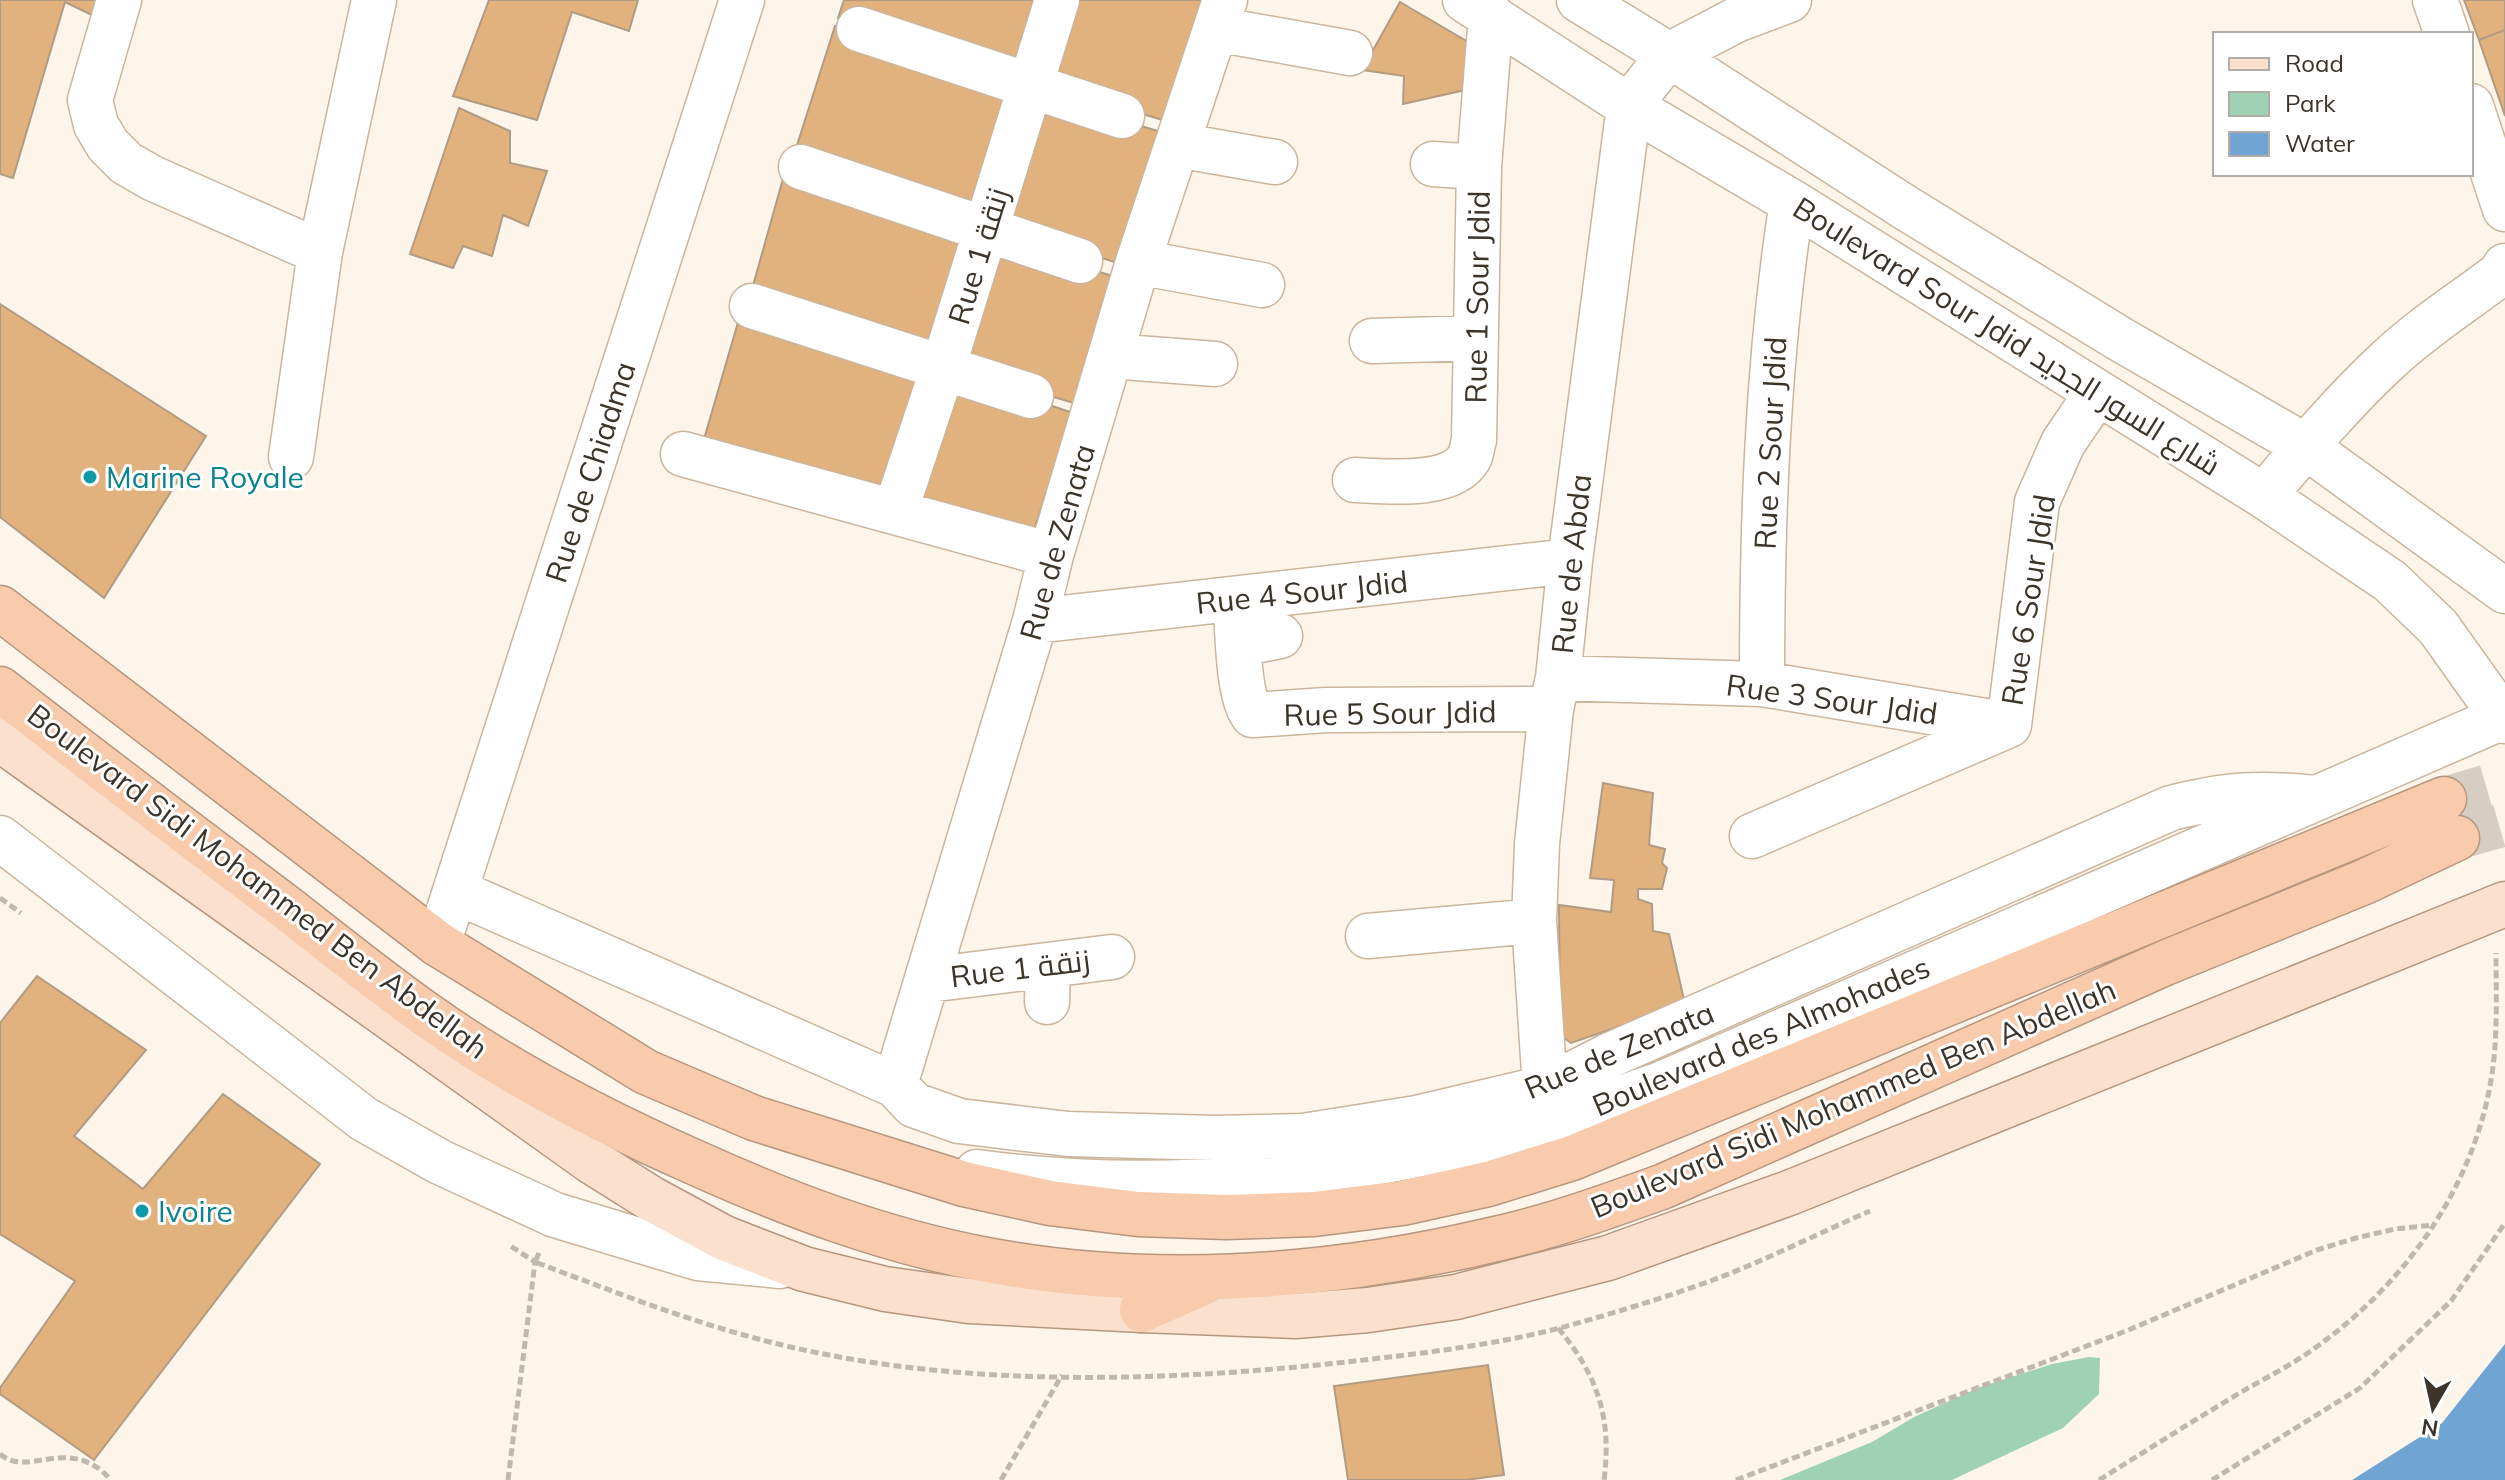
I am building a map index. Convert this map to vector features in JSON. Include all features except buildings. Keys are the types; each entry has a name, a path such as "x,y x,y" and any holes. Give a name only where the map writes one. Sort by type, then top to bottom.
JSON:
{"highway":[{"name":"Boulevard Sidi Mohammed Ben Abdellah","path":"0,689 429,1016 531,1080 613,1126 763,1193 871,1232 983,1259 1083,1273 1218,1276 1309,1271 1400,1259 1475,1244 1578,1217 1664,1186 2165,963 2364,882 2451,819 1572,1158 1488,1184 1402,1203 1314,1214 1226,1217 1138,1214 1021,1197 964,1184 754,1118 646,1072 438,944 3,610"},
{"path":"1142,1310 1218,1276"}],"main road":[{"name":"Boulevard Sidi Mohammed Ben Abdellah","path":"0,739 591,1161 650,1198 724,1238 804,1269 885,1289 969,1301 1142,1310"},
{"path":"1142,1310 1295,1316 1368,1310 1456,1297 1608,1258 1789,1193 2498,906"}],"street":[{"path":"119,0 90,100 96,125 108,145 126,163 152,178 320,252"},
{"path":"291,457 320,252 374,0"},
{"name":"Rue de Chiadma","path":"438,944 742,0"},
{"name":"Rue 1 زنقة","path":"895,512 1032,87 1057,0"},
{"path":"1629,106 1669,55 1736,20 1789,0"},
{"path":"2435,0 2446,32"},
{"name":"Boulevard Sour Jdid شارع السور الجديد","path":"1478,7 1629,106 1792,202 2264,496 2390,581 2438,627 2504,718"},
{"name":"Rue 1 Sour Jdid","path":"1355,480 1406,482 1440,478 1461,467 1470,457 1474,440 1476,338 1478,7"},
{"name":"Boulevard Sour Jdid شارع السور الجديد","path":"1602,7 1669,55 1906,208 2120,339 2305,446 2505,591"},
{"path":"1221,15 1350,53"},
{"name":"Rue de Zenata","path":"895,1085 1035,621 1051,555 1138,262 1221,15"},
{"path":"859,29 1122,116"},
{"name":"Rue de Abda","path":"1545,1088 1534,921 1537,844 1629,106"},
{"path":"2473,112 2505,209"},
{"path":"1177,145 1275,162"},
{"path":"1433,164 1479,167"},
{"path":"801,167 1080,261"},
{"name":"Rue 2 Sour Jdid","path":"1762,684 1762,587 1775,335 1778,292 1792,202"},
{"path":"1138,262 1262,285"},
{"path":"2264,496 2305,446 2389,359 2500,274 2505,266"},
{"path":"752,306 1031,396"},
{"path":"1372,341 1476,338"},
{"path":"1111,356 1215,364"},
{"name":"Rue 6 Sour Jdid","path":"2009,725 2037,502 2063,443 2097,393"},
{"path":"683,454 1051,555"},
{"name":"Rue 4 Sour Jdid","path":"1035,621 1570,561"},
{"name":"Rue 5 Sour Jdid","path":"1235,599 1260,640 1246,707 1253,715 1555,694"},
{"name":"Rue 3 Sour Jdid","path":"1555,694 1762,684 2009,725"},
{"name":"Boulevard des Almohades","path":"880,1158 1011,1176 1143,1183 1276,1176 1407,1157 1535,1127 1661,1084 2504,718"},
{"path":"1752,836 2009,725"},
{"name":"Rue de Zenata","path":"455,891 895,1085 914,1105 959,1121 1068,1134 1215,1138 1303,1136 1417,1118 1545,1088 1608,1056 2171,808 2218,796 2266,793 2315,798"},
{"path":"0,838 364,1119 440,1162 555,1215 698,1258 804,1269"},
{"path":"1368,936 1534,921"},
{"name":"Rue 1 زنقة","path":"928,980 1047,983 1112,957"}],"path":[{"path":"2099,1480 2313,1350 2380,1292 2435,1225 2470,1156 2492,1075 2497,1015 2498,906"},
{"path":"2212,1480 2360,1388 2451,1301 2505,1223"},
{"path":"1736,1480 2126,1331 2317,1250 2395,1229 2435,1225"},
{"path":"508,1480 535,1262"},
{"path":"1558,1328 1579,1353 1594,1382 1604,1414 1607,1446 1604,1480"},
{"path":"1001,1480 1062,1375"},
{"path":"0,1454 15,1462 73,1457 101,1469 111,1480"}],"green space":[{"path":"2100,1358 2099,1394 2063,1428 1952,1480 1780,1480 1872,1442 1914,1417 1980,1387 2052,1364"}],"water":[{"path":"2505,1344 2505,1480 2352,1480 2442,1423"}],"tunnel":[{"path":"2444,799 2505,781"},
{"path":"2457,838 2505,824"}],"place":[{"name":"Marine Royale","path":"90,477"},
{"name":"Ivoire","path":"142,1211"}]}
